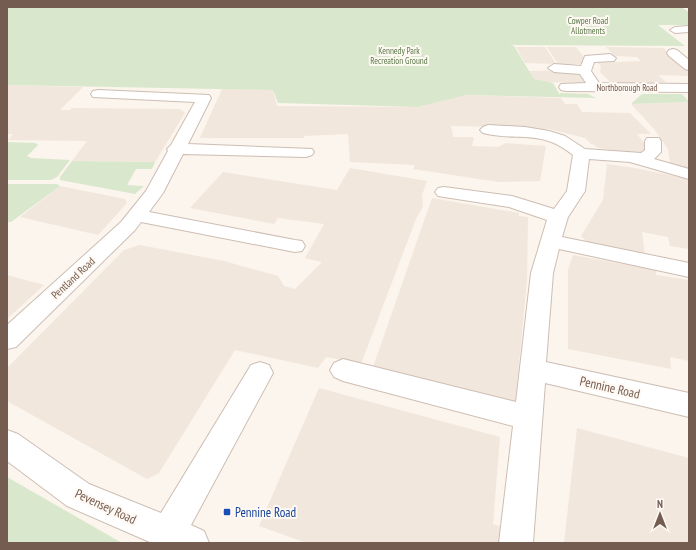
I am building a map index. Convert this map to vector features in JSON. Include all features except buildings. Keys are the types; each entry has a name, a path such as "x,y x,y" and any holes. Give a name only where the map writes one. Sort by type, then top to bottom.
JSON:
{"street":[{"path":"675,30 689,29"},
{"path":"673,53 689,66"},
{"path":"584,70 589,59 610,58"},
{"path":"554,68 584,70"},
{"path":"584,70 596,88"},
{"name":"Northborough Road","path":"566,87 689,88"},
{"name":"Pentland Road","path":"7,340 128,226 154,193 175,149 204,98 98,94"},
{"path":"488,130 548,134 566,141 581,154 636,159 689,174"},
{"path":"636,159 644,158 653,152 653,141"},
{"path":"175,149 306,152"},
{"path":"516,543 542,274 558,218 576,191 581,154"},
{"path":"444,192 512,202 558,218"},
{"path":"136,215 294,246"},
{"path":"551,241 689,270"},
{"name":"Pennine Road","path":"532,369 689,405"},
{"path":"343,370 528,418"},
{"path":"180,539 260,373"},
{"name":"Pevensey Road","path":"7,444 78,495 180,539"}],"shaded area":[{"path":"516,47 545,47 556,64 525,63"},
{"path":"547,47 576,47 589,64 558,64"},
{"path":"606,47 663,48 689,70 689,76 658,75 666,82 612,84 600,72 601,66 598,63 641,61 637,57 614,56"},
{"path":"575,70 595,83 535,82 529,71"},
{"path":"7,85 83,87 60,110 70,110 72,108 180,109 185,113 155,162 72,161 87,141 8,140 13,134 7,134"},
{"path":"222,89 273,90 277,106 418,107 467,95 561,98 565,104 577,104 582,112 630,113 651,134 637,134 650,150 645,150 643,153 634,154 599,148 585,138 549,129 505,130 498,127 451,126 453,137 474,138 472,146 498,147 506,143 546,146 540,181 499,182 413,169 415,165 350,162 348,134 304,136 304,138 200,138"},
{"path":"689,102 689,171 665,166 670,163 668,149 654,129 631,104"},
{"path":"607,164 689,179 689,249 670,246 668,237 642,232 645,255 590,244 581,236 603,200"},
{"path":"350,168 427,181 422,195 423,207 416,219 361,364 326,357 318,368 235,350 159,473 147,479 7,401 7,368 124,250 140,245 224,261 278,276 284,286 295,289 322,262 305,258 324,224 278,218 274,224 190,208 223,172 337,190"},
{"path":"60,186 125,199 127,203 98,235 20,217"},
{"path":"432,198 519,213 519,216 528,217 527,281 515,404 372,370"},
{"path":"573,255 656,270 656,275 689,280 689,361 670,357 671,369 568,349 568,270"},
{"path":"7,275 44,285 7,319"},
{"path":"319,388 500,437 493,524 503,527 502,543 307,543 259,526"},
{"path":"577,428 689,458 689,543 564,543"}],"green space":[{"name":"Kennedy Park Recreation Ground","path":"7,7 681,7 689,12 689,25 658,25 685,46 510,45 514,46 534,79 553,83 560,95 560,93 588,94 596,98 467,95 418,107 278,103 273,90 7,85"},
{"path":"642,94 682,94 689,102 631,104"},
{"path":"7,142 36,143 38,145 27,156 31,158 70,160 57,177 51,180 7,180"},
{"path":"72,161 155,162 152,169 136,169 127,185 144,186 135,194 60,180 60,177"},
{"path":"7,184 57,184 60,186 11,222 7,222"},
{"path":"7,477 122,543 7,543"}],"place":[{"name":"Pennine Road","path":"227,512"}],"park label":[{"name":"Cowper Road Allotments","path":"588,26"}]}
